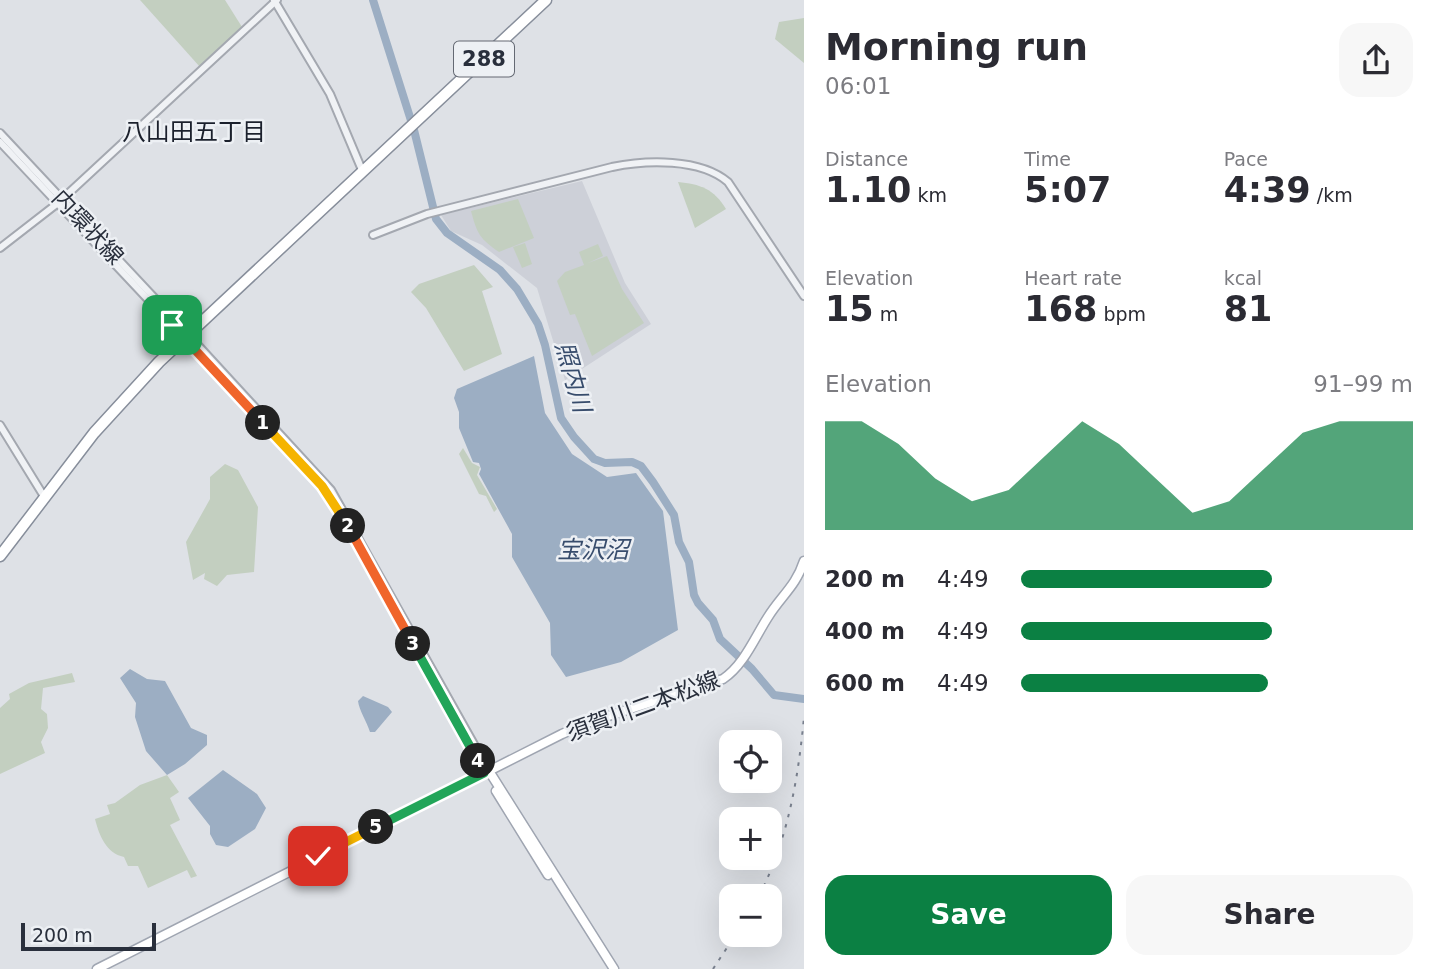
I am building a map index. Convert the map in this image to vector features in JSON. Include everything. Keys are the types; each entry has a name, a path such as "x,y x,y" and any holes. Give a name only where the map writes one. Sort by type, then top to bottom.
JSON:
{"highway":[{"name":"288","path":"419,116 541,0"},
{"name":"288","path":"0,546 148,373 361,168 547,0"},
{"name":"288","path":"0,556 44,495"}],"main road":[{"name":"須賀川二本松線","path":"97,969 583,724 719,680 737,666 769,615 796,582 804,561"},
{"path":"486,772 608,969"},
{"path":"486,772 614,969"}],"street":[{"path":"0,248 60,201 275,1 324,84 361,168"},
{"name":"内環状線","path":"0,133 60,201"},
{"path":"0,142 60,201 174,323 305,467 336,505 486,772"},
{"path":"373,235 430,213 638,162 702,167 728,182 804,296"},
{"path":"0,425 44,495"}],"shaded area":[{"path":"582,181 625,283 651,324 565,380 537,288 482,245 451,231 441,215"}],"green space":[{"path":"140,0 225,0 242,27 200,67"},
{"path":"804,18 804,63 775,39 779,22"},
{"path":"678,182 706,189 717,197 726,209 695,228"},
{"path":"518,199 534,238 499,252 480,235 471,211"},
{"path":"525,243 532,264 522,268 513,247"},
{"path":"598,244 603,256 588,263 607,256 622,289 644,323 592,356 575,314 570,315 557,281 565,272 584,265 579,252"},
{"path":"474,265 493,287 482,291 502,354 464,371 426,308 411,292 419,284"},
{"path":"463,448 472,463 480,467 477,475 497,509 494,512 486,496 479,494 459,454"},
{"path":"225,464 238,470 258,507 254,572 227,575 217,586 204,579 205,573 193,580 186,542 210,499 210,477"},
{"path":"72,673 75,682 43,688 41,709 47,714 48,728 41,742 45,753 0,774 0,708 10,699 9,694 29,683"},
{"path":"167,775 179,792 170,798 180,820 170,825 197,876 191,878 187,870 148,888 138,866 128,866 124,857 112,852 108,847 101,837 95,819 110,814 107,805 115,803 140,785"}],"water":[{"name":"宝沢沼","path":"534,356 545,413 572,454 607,477 636,473 663,511 678,630 621,662 566,677 551,655 550,623 512,557 512,534 479,474 479,463 473,462 459,428 459,412 454,398 457,389"},
{"path":"130,669 147,679 165,681 191,728 207,735 207,745 167,775 146,751 135,717 136,703 120,678"},
{"path":"363,696 388,707 392,712 375,732 370,732 360,708 358,701"},
{"path":"223,770 257,794 266,808 255,829 228,847 216,845 210,834 210,826 188,798"}],"waterway":[{"name":"照内川","path":"373,0 414,130 436,219 447,233 500,270 517,289 538,324 561,418 574,437 594,459 605,463 632,462 641,466 653,482 674,515 679,542 689,562 694,595 713,620 720,639 752,669 774,695 804,699"}],"railway":[{"path":"765,884 790,809 799,764 804,717"},
{"path":"713,969 727,947"}],"district":[{"name":"八山田五丁目","path":"194,132"}],"route":[{"path":"172,325 305,467 336,505 484,773 318,856"}]}
